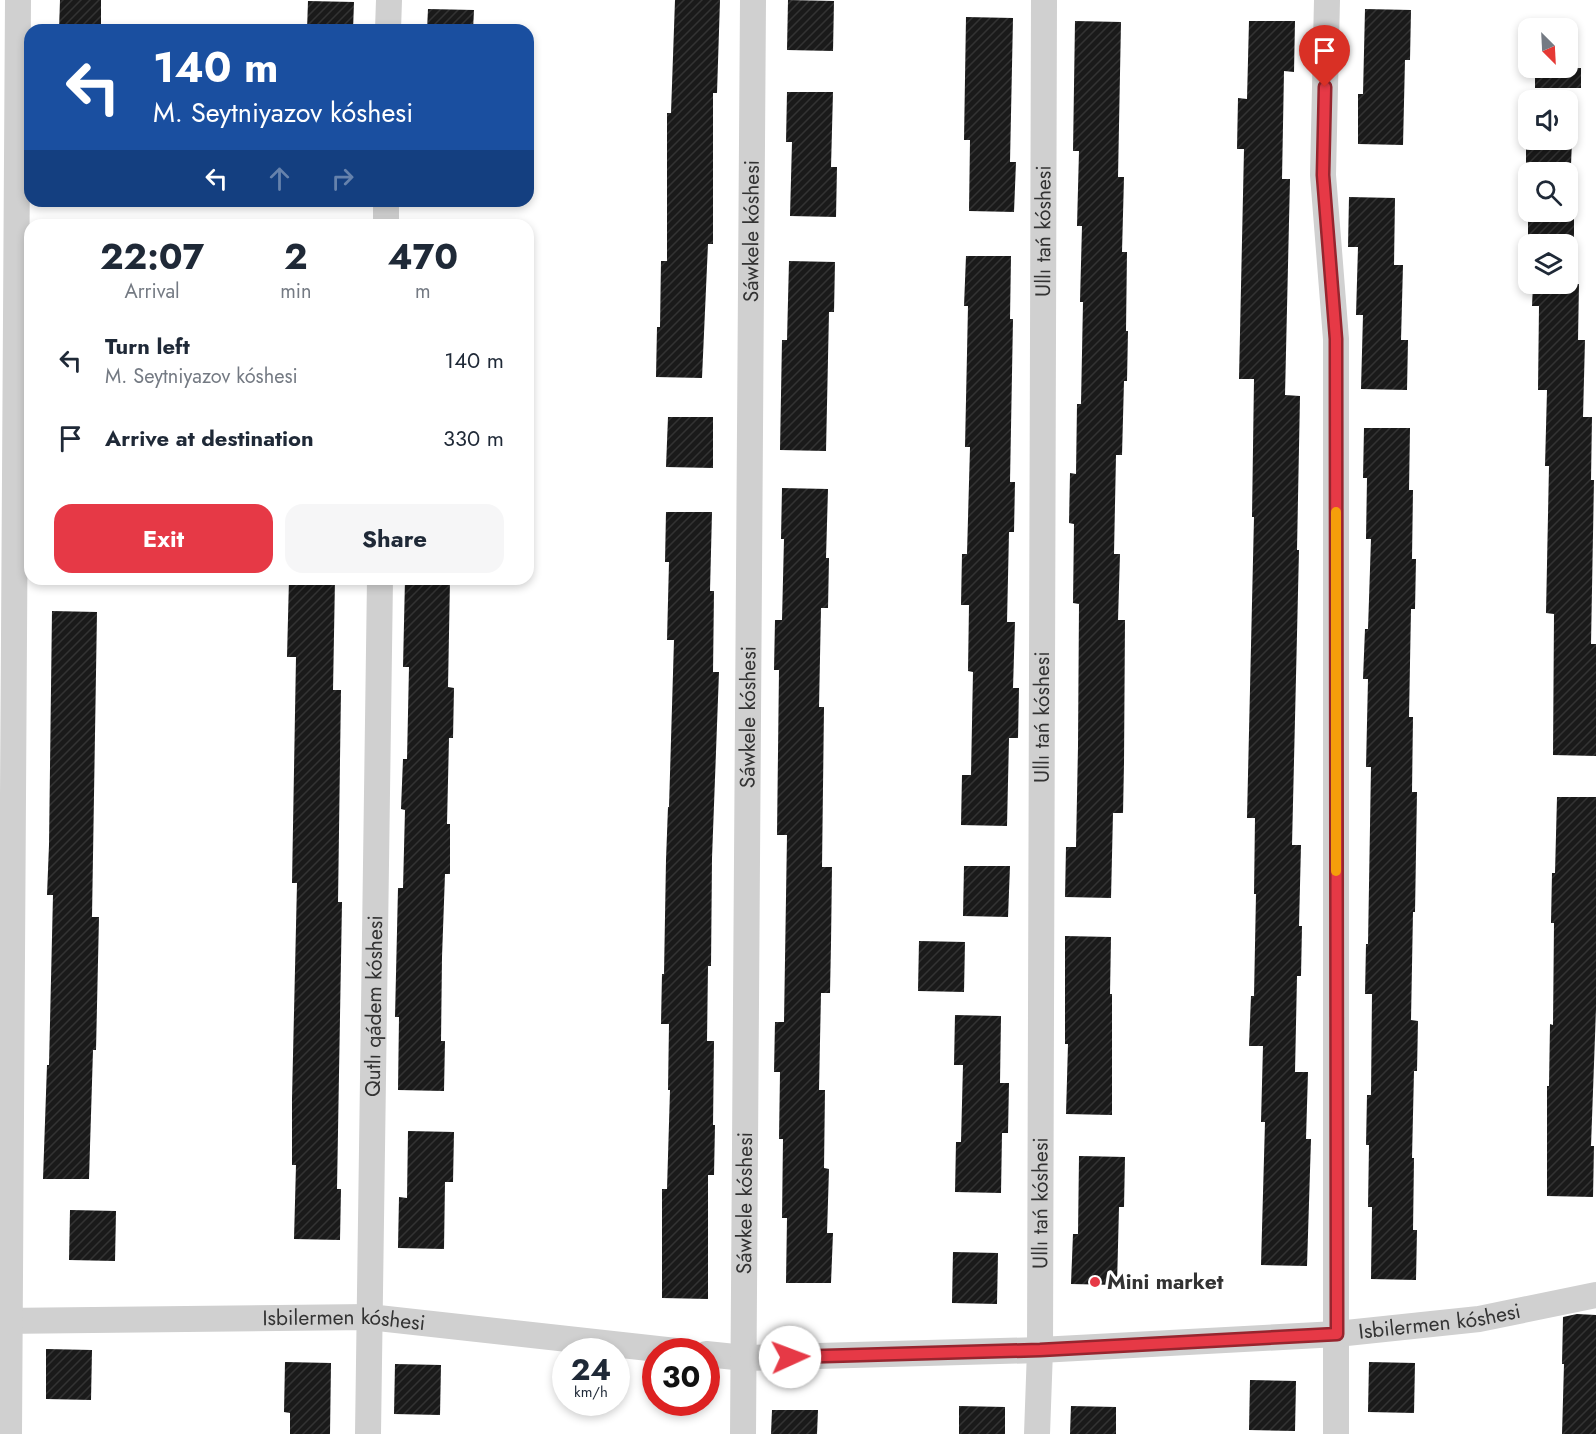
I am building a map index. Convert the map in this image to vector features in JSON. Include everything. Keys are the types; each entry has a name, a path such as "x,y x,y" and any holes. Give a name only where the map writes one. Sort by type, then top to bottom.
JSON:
{"street":[{"path":"9,1434 5,1322 18,0"},
{"path":"388,24 389,0"},
{"name":"Sáwkele kóshesi","path":"743,1434 753,0"},
{"name":"Ullı tań kóshesi","path":"1037,1434 1040,1350 1044,0"},
{"path":"1327,0 1323,175 1336,339 1336,1434"},
{"name":"Qutlı qádem kóshesi","path":"368,1434 380,585"},
{"name":"Isbilermen kóshesi","path":"720,1355 745,1358 1040,1350 1337,1334 1479,1319 1596,1295"},
{"name":"Isbilermen kóshesi","path":"5,1322 369,1317 642,1347"}],"building":[{"path":"60,0 101,0 101,24 59,24"},
{"path":"675,0 720,0 717,93 713,93 713,244 708,244 702,378 656,377 657,327 660,327 661,261 667,261 667,113 671,113"},
{"path":"788,0 834,1 833,51 787,50"},
{"path":"308,1 354,2 353,24 307,24"},
{"path":"428,9 474,10 473,24 427,24"},
{"path":"1365,9 1411,10 1410,60 1405,60 1403,145 1358,144 1358,94 1363,94"},
{"path":"966,17 1013,18 1010,162 1016,162 1014,212 969,211 970,140 964,140"},
{"path":"1075,21 1121,22 1118,177 1124,177 1122,252 1127,252 1126,331 1128,331 1122,455 1116,455 1114,554 1120,554 1118,620 1125,620 1124,763 1123,813 1113,813 1111,898 1065,897 1066,847 1076,847 1078,746 1079,604 1073,603 1074,524 1069,523 1070,473 1076,474 1077,404 1081,404 1083,302 1080,302 1082,226 1077,226 1079,151 1073,151"},
{"path":"1249,21 1295,21 1294,72 1284,71 1282,179 1290,179 1285,395 1300,396 1292,845 1301,845 1299,926 1302,926 1301,976 1297,976 1295,1072 1308,1072 1306,1139 1311,1139 1307,1266 1261,1265 1265,1122 1261,1122 1263,1046 1249,1046 1251,996 1254,996 1256,894 1254,894 1255,818 1247,818 1254,517 1252,517 1254,379 1239,379 1244,149 1237,149 1238,98 1247,99"},
{"path":"1578,68 1581,68 1581,88 1535,88 1535,78 1578,78"},
{"path":"787,92 833,92 831,167 837,167 836,217 790,216 792,142 786,142"},
{"path":"1526,150 1572,150 1571,162 1526,162"},
{"path":"1349,197 1395,198 1394,265 1403,265 1401,340 1408,340 1407,390 1361,389 1363,315 1356,315 1358,247 1348,247"},
{"path":"1528,222 1574,222 1574,234 1528,234"},
{"path":"966,256 1011,256 1010,319 1013,319 1010,482 1015,482 1014,532 1009,532 1007,622 1015,622 1013,688 1019,688 1018,738 1009,738 1007,826 961,825 962,775 971,775 973,672 968,671 969,605 961,605 962,554 967,554 970,447 965,447 968,306 964,306"},
{"path":"789,261 835,262 834,312 829,312 826,451 780,450 782,340 787,340"},
{"path":"1579,284 1578,340 1585,340 1583,417 1592,417 1591,480 1594,480 1591,644 1596,644 1596,756 1553,755 1554,614 1546,613 1549,466 1545,466 1547,390 1538,390 1539,306 1532,306 1533,294 1578,294"},
{"path":"668,417 713,417 713,468 666,467"},
{"path":"1364,428 1410,428 1409,490 1413,490 1412,559 1416,559 1415,609 1411,609 1409,717 1413,717 1412,792 1417,792 1411,1020 1418,1021 1417,1071 1414,1071 1412,1158 1414,1158 1413,1230 1417,1230 1416,1280 1371,1279 1372,1207 1368,1207 1369,1145 1366,1145 1367,1095 1371,1095 1372,994 1365,994 1371,767 1366,767 1368,679 1363,679 1365,629 1368,629 1371,539 1366,539 1367,478 1363,478"},
{"path":"782,488 828,489 826,558 829,558 828,608 821,608 819,707 824,707 822,867 832,867 831,943 830,993 821,993 819,1090 825,1090 824,1168 829,1169 827,1233 833,1233 831,1283 786,1283 787,1218 782,1218 783,1139 779,1139 780,1072 774,1072 775,1022 784,1022 787,835 777,835 779,670 774,670 775,620 782,620 784,539 781,539"},
{"path":"666,512 712,512 710,591 714,591 713,672 719,672 712,858 711,966 708,966 707,1041 714,1041 713,1125 715,1125 714,1175 708,1175 708,1299 662,1298 662,1189 667,1189 670,1090 668,1090 669,1024 661,1024 674,640 667,640 669,562 665,562"},
{"path":"289,585 335,585 333,690 341,690 338,902 342,902 337,1189 341,1189 340,1240 294,1239 296,1165 292,1165 292,1099 297,883 292,883 296,657 287,657"},
{"path":"405,585 450,585 448,687 454,688 453,738 449,738 447,824 450,824 450,874 445,874 442,957 441,1041 445,1041 444,1091 398,1090 399,1017 395,1017 398,888 403,888 405,810 401,809 403,759 407,759 409,667 403,667"},
{"path":"52,611 97,612 92,917 99,917 96,1050 93,1050 89,1179 43,1179 47,1065 49,1065 53,895 47,895"},
{"path":"1557,797 1596,797 1596,1009 1591,1146 1594,1146 1593,1197 1547,1196 1547,1086 1549,1086 1550,1024 1553,1025 1552,873 1555,873"},
{"path":"964,866 1010,866 1008,917 963,916"},
{"path":"1065,936 1111,937 1112,1115 1066,1114 1068,1044 1065,1044"},
{"path":"919,941 965,942 964,992 918,991"},
{"path":"955,1015 1001,1016 1000,1083 1009,1083 1008,1133 1002,1133 1001,1193 955,1192 956,1142 961,1142 963,1065 954,1065"},
{"path":"408,1131 454,1132 453,1182 445,1182 444,1249 398,1248 399,1197 407,1198"},
{"path":"1079,1156 1125,1157 1124,1207 1119,1207 1117,1285 1071,1284 1073,1234 1078,1234"},
{"path":"70,1210 116,1211 115,1261 69,1260"},
{"path":"953,1252 998,1253 997,1304 952,1303"},
{"path":"1577,1314 1596,1315 1596,1434 1562,1434 1563,1317"},
{"path":"46,1349 92,1350 91,1400 46,1399"},
{"path":"285,1362 331,1363 330,1434 290,1434 290,1413 284,1412"},
{"path":"1369,1362 1415,1363 1414,1413 1368,1412"},
{"path":"395,1364 441,1365 440,1415 394,1414"},
{"path":"1250,1380 1296,1381 1295,1431 1249,1430"},
{"path":"959,1406 1005,1407 1005,1434 959,1434"},
{"path":"1071,1406 1116,1407 1116,1434 1070,1434"},
{"path":"772,1410 818,1410 817,1434 771,1434"}],"slow traffic":[{"path":"1336,512 1336,871"}],"place":[{"name":"Mini market","path":"1095,1282"}],"route":[{"path":"790,1357 1040,1350 1337,1334 1336,339 1323,175 1325,87"}]}
